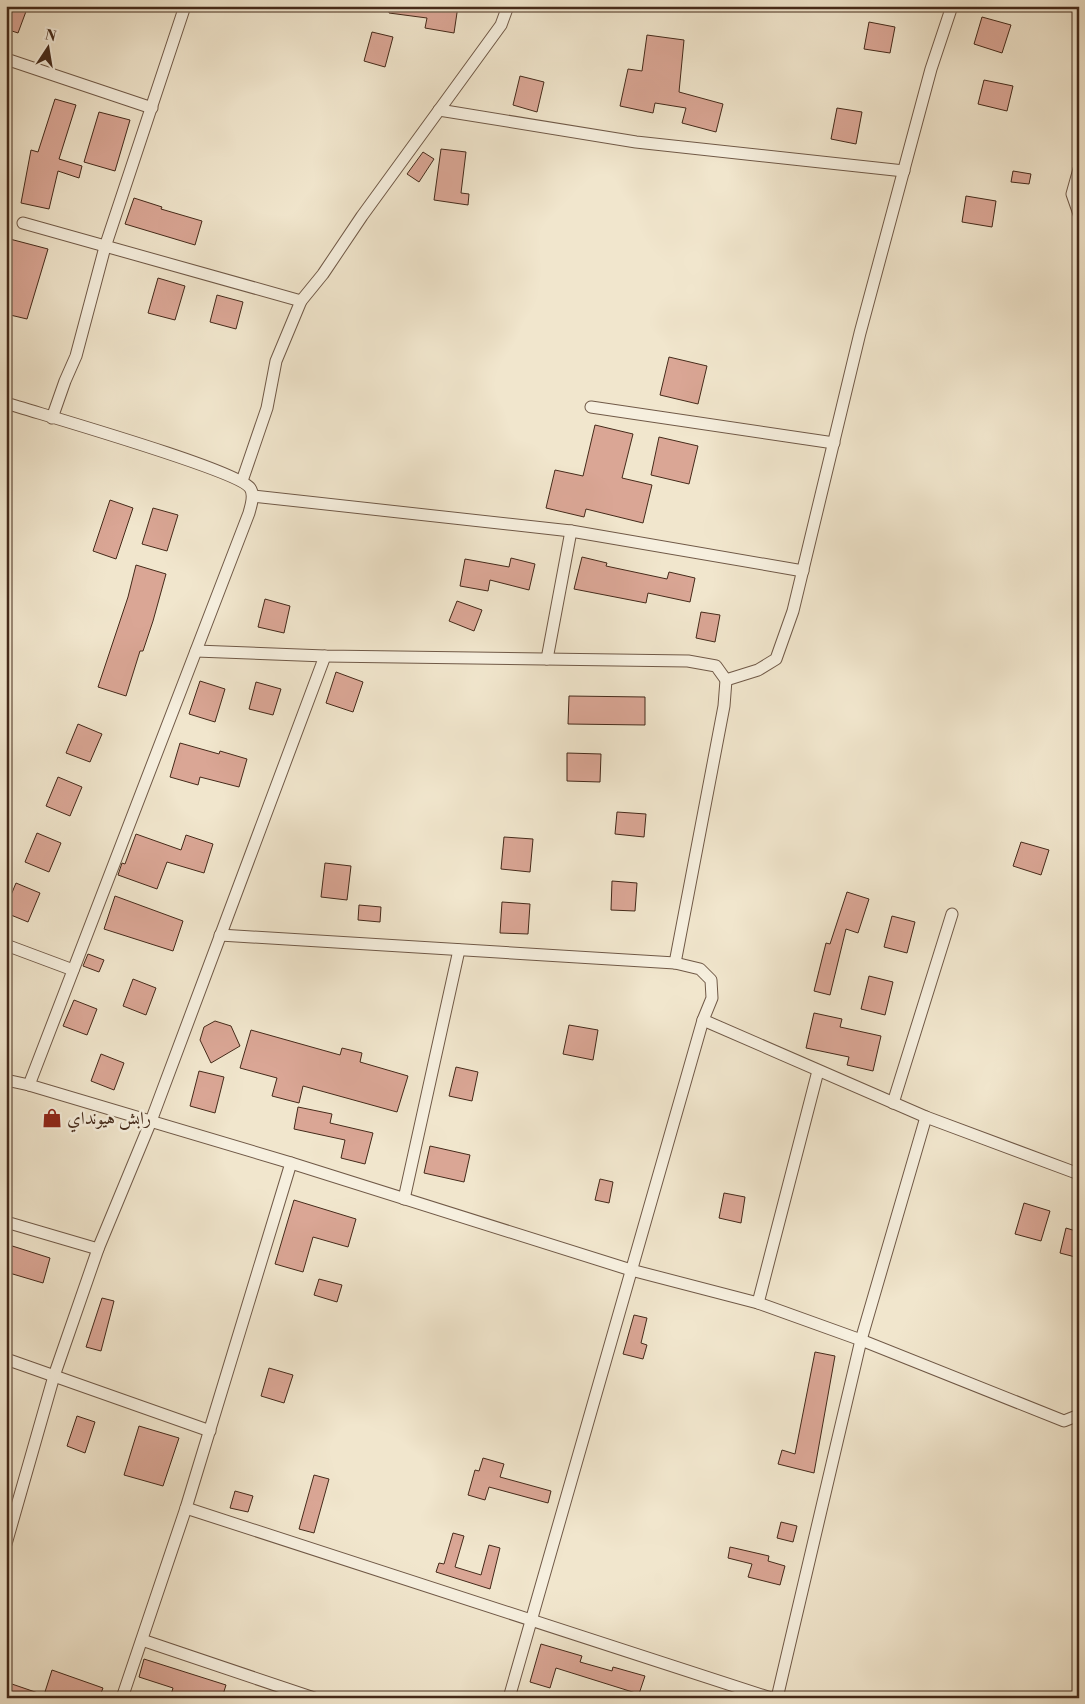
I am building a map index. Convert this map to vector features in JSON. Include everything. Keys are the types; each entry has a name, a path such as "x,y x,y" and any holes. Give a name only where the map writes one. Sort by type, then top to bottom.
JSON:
{"street":[{"path":"52,418 76,356 105,247 184,6"},
{"path":"242,480 267,408 276,361 301,301 323,274 362,216 501,25 508,6"},
{"path":"726,680 758,670 776,659 793,611 860,333 931,69 952,6"},
{"path":"7,62 152,108"},
{"path":"439,110 636,142 904,172"},
{"path":"1079,169 1072,194 1079,214"},
{"path":"23,223 105,247 168,262 301,301"},
{"path":"6,403 207,466 242,480 251,489 253,496 249,513 29,1085"},
{"path":"591,407 834,443"},
{"path":"253,496 571,531 802,571"},
{"path":"547,659 571,531"},
{"path":"196,651 325,656 688,661 716,666 726,680 724,706 675,964"},
{"path":"6,1544 11,1511 54,1376 98,1250 151,1120 325,656"},
{"path":"893,1103 952,914"},
{"path":"220,935 675,964 700,969 711,980 712,998 631,1270 509,1698"},
{"path":"6,945 73,970"},
{"path":"404,1199 460,950"},
{"path":"704,1020 926,1117 1079,1174"},
{"path":"758,1303 818,1071"},
{"path":"6,1080 151,1120 631,1270 758,1303 861,1340 1064,1421 1079,1415"},
{"path":"777,1698 861,1340 926,1117"},
{"path":"122,1698 186,1508 292,1164"},
{"path":"6,1222 98,1250"},
{"path":"6,1359 210,1431"},
{"path":"186,1508 772,1698"},
{"path":"142,1640 314,1698"}],"building":[{"path":"6,6 28,6 18,33 6,29"},
{"path":"389,6 458,6 454,33 425,28 427,18 389,13"},
{"path":"982,17 1011,25 1002,53 974,44"},
{"path":"869,22 895,27 890,53 864,49"},
{"path":"372,32 393,37 385,67 364,61"},
{"path":"647,35 684,40 679,92 723,104 716,132 682,123 686,108 655,103 653,113 620,106 628,69 642,71"},
{"path":"520,76 544,82 537,112 513,105"},
{"path":"984,80 1013,86 1007,111 978,104"},
{"path":"55,99 76,105 59,159 82,166 79,178 58,171 49,209 21,203 31,150 38,152"},
{"path":"837,108 862,112 856,144 831,139"},
{"path":"99,112 130,120 115,171 84,162"},
{"path":"441,149 466,152 461,193 469,194 468,205 434,200"},
{"path":"423,152 434,159 419,182 407,174"},
{"path":"1013,171 1031,174 1029,184 1011,182"},
{"path":"966,196 996,201 992,227 962,222"},
{"path":"134,198 162,207 161,209 202,221 195,245 125,224"},
{"path":"6,238 48,249 27,319 6,314"},
{"path":"158,278 185,286 175,320 148,313"},
{"path":"217,295 243,302 236,329 210,322"},
{"path":"669,357 707,366 698,404 660,395"},
{"path":"595,425 633,434 622,478 652,485 643,523 586,509 584,517 546,508 555,470 583,476"},
{"path":"659,437 698,446 689,484 651,475"},
{"path":"110,500 133,508 116,559 93,551"},
{"path":"153,508 178,515 167,551 142,544"},
{"path":"582,557 607,563 606,566 667,579 669,572 695,578 690,602 648,593 646,603 574,589"},
{"path":"511,558 535,564 529,590 490,580 488,591 460,586 465,559 509,567"},
{"path":"136,565 166,574 153,621 143,651 140,651 126,696 98,687 128,597"},
{"path":"265,599 290,606 284,633 258,627"},
{"path":"457,601 482,610 474,631 449,621"},
{"path":"701,612 720,615 715,642 696,638"},
{"path":"336,672 363,682 353,712 326,703"},
{"path":"200,681 225,689 215,722 189,714"},
{"path":"256,682 281,689 273,715 249,709"},
{"path":"569,696 645,697 645,725 568,724"},
{"path":"78,724 102,734 90,762 66,753"},
{"path":"180,743 219,754 220,751 247,759 239,787 200,777 198,785 170,777"},
{"path":"567,753 601,754 600,782 567,781"},
{"path":"58,777 82,787 70,816 46,806"},
{"path":"617,812 646,814 644,837 615,834"},
{"path":"37,833 61,843 49,872 25,862"},
{"path":"136,834 181,850 186,835 213,844 204,873 167,862 157,889 118,875 122,863 125,864"},
{"path":"504,837 533,839 530,872 501,869"},
{"path":"1021,842 1049,850 1041,875 1013,866"},
{"path":"325,863 351,866 347,900 321,897"},
{"path":"612,881 637,883 635,911 611,910"},
{"path":"16,883 40,893 28,922 6,913 6,907"},
{"path":"847,892 869,899 858,933 846,929 830,995 814,991 826,943 830,944"},
{"path":"115,896 183,921 173,951 104,929"},
{"path":"502,902 530,904 528,934 500,933"},
{"path":"359,905 381,907 380,922 358,920"},
{"path":"892,916 915,922 907,953 884,947"},
{"path":"88,954 104,960 99,972 83,966"},
{"path":"869,976 893,982 885,1015 861,1009"},
{"path":"133,979 156,988 146,1015 123,1006"},
{"path":"74,1000 97,1009 87,1035 63,1026"},
{"path":"814,1013 842,1019 840,1027 881,1036 873,1071 847,1065 849,1057 806,1048"},
{"path":"215,1021 231,1026 240,1046 211,1063 200,1040 204,1027"},
{"path":"569,1025 598,1030 593,1060 563,1054"},
{"path":"251,1030 340,1055 342,1048 362,1053 360,1062 408,1076 397,1112 303,1086 299,1103 272,1096 277,1078 240,1068"},
{"path":"101,1054 124,1063 114,1090 91,1081"},
{"path":"456,1067 478,1072 472,1101 449,1096"},
{"path":"199,1071 224,1077 215,1113 190,1106"},
{"path":"298,1107 332,1114 330,1123 373,1133 365,1164 341,1158 345,1140 294,1129"},
{"path":"430,1146 470,1155 464,1182 424,1173"},
{"path":"600,1179 613,1182 609,1203 595,1200"},
{"path":"724,1193 745,1197 741,1223 719,1218"},
{"path":"294,1200 356,1219 348,1247 313,1237 303,1272 275,1264"},
{"path":"1024,1203 1050,1211 1041,1241 1015,1234"},
{"path":"1066,1228 1079,1232 1079,1258 1060,1253"},
{"path":"6,1244 50,1258 43,1283 6,1272"},
{"path":"319,1279 342,1285 337,1302 314,1295"},
{"path":"102,1298 114,1301 101,1351 86,1347"},
{"path":"634,1315 647,1318 641,1343 647,1345 643,1359 623,1354"},
{"path":"815,1352 835,1356 814,1473 778,1464 782,1450 795,1454"},
{"path":"269,1368 293,1375 284,1403 261,1396"},
{"path":"77,1416 95,1422 85,1453 67,1446"},
{"path":"139,1426 179,1438 163,1486 124,1475"},
{"path":"483,1458 504,1464 500,1477 551,1491 548,1503 489,1487 485,1500 468,1495 475,1470 479,1471"},
{"path":"314,1475 329,1479 314,1533 299,1529"},
{"path":"235,1491 253,1496 248,1512 230,1508"},
{"path":"781,1522 797,1526 793,1542 777,1538"},
{"path":"453,1533 464,1536 455,1567 481,1575 489,1545 500,1548 490,1589 436,1572 439,1563 444,1564"},
{"path":"730,1547 769,1556 768,1561 785,1566 780,1585 748,1577 752,1564 728,1558"},
{"path":"541,1644 582,1656 580,1662 612,1671 613,1667 645,1676 639,1694 556,1668 550,1688 530,1682"},
{"path":"144,1659 226,1685 222,1698 170,1698 173,1688 139,1677"},
{"path":"52,1670 103,1688 99,1698 6,1698 6,1682 44,1695"}],"place":[{"name":"رابش هيونداي","path":"52,1118"}]}
